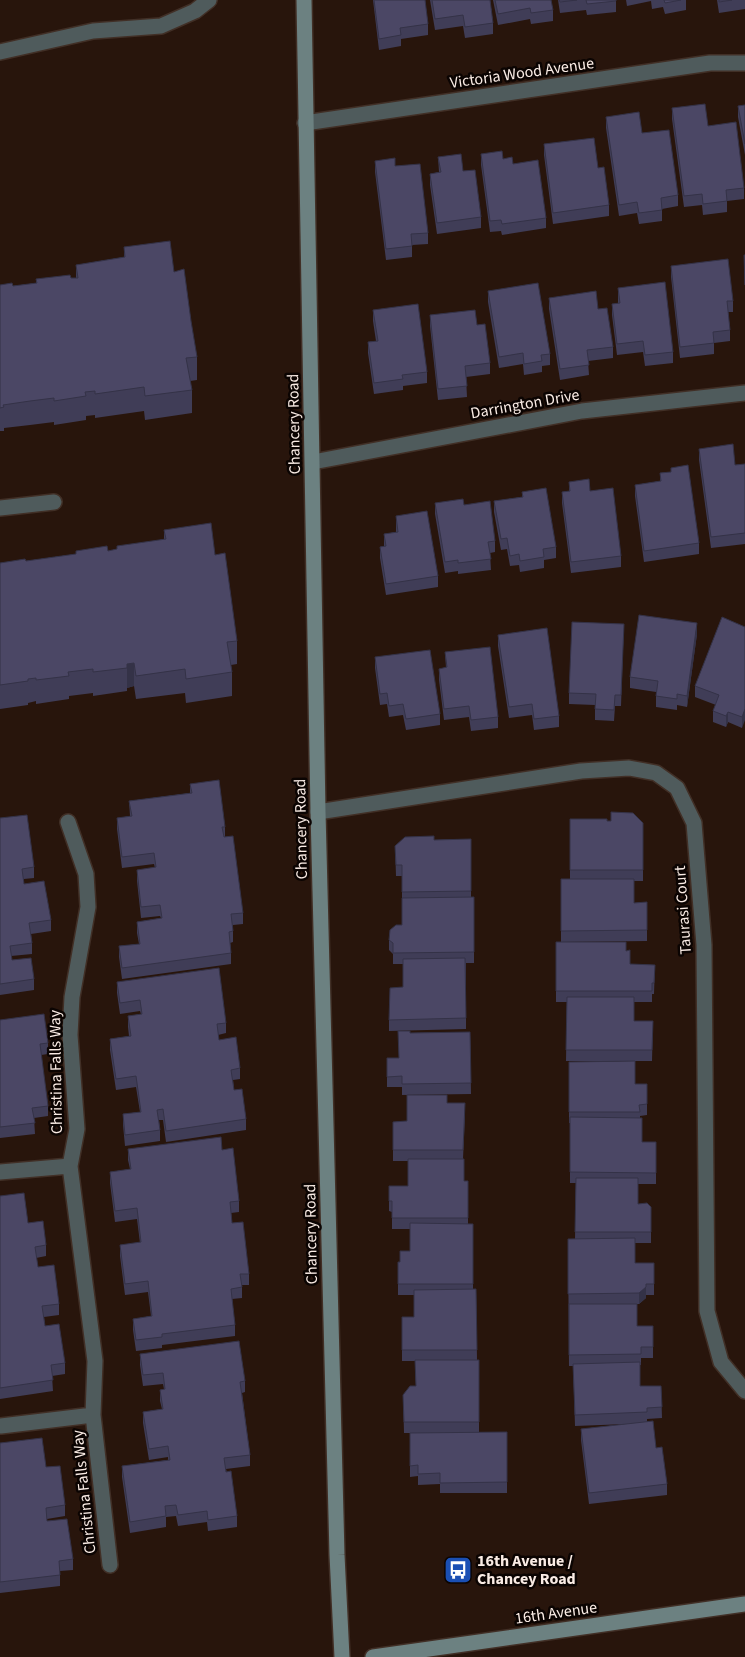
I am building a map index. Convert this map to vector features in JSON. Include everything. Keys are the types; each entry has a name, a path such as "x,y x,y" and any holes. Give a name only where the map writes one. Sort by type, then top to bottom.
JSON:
{"street":[{"path":"0,52 93,31 161,26 195,11 209,0"},
{"name":"Chancery Road","path":"304,0 318,812 342,1657"},
{"name":"Victoria Wood Avenue","path":"305,123 710,63 745,63"},
{"name":"Darrington Drive","path":"313,462 582,411 745,393"},
{"path":"0,508 54,502"},
{"name":"Taurasi Court","path":"318,812 581,771 629,768 647,771 656,773 677,788 694,823 704,945 707,1310 721,1362 745,1391"},
{"name":"Christina Falls Way","path":"68,822 86,874 88,907 72,997 70,1025 77,1129 70,1166 95,1361 93,1415 110,1565"},
{"path":"0,1172 70,1166"},
{"name":"Christina Falls Way","path":"1,1426 93,1415"},
{"name":"16th Avenue","path":"372,1657 745,1604"}],"building":[{"path":"374,0 425,0 428,24 400,28 401,35 379,39"},
{"path":"432,0 490,0 493,23 465,27 463,15 435,19"},
{"path":"495,0 551,0 553,10 531,13 530,8 498,14"},
{"path":"559,0 577,0 560,2"},
{"path":"586,0 616,0 616,1 587,4"},
{"path":"664,0 681,0 665,3"},
{"path":"705,104 708,126 736,122 744,188 726,190 727,201 703,204 702,194 684,196 672,108"},
{"path":"745,105 745,144 738,106"},
{"path":"639,112 642,133 669,130 678,195 661,198 662,210 639,213 637,202 619,205 606,117"},
{"path":"594,138 598,168 604,167 609,205 553,213 544,144"},
{"path":"502,151 503,159 512,157 513,164 538,160 546,218 502,224 501,220 490,221 481,154"},
{"path":"461,154 463,171 475,170 481,217 437,223 430,174 441,172 438,157"},
{"path":"395,158 395,166 420,164 428,233 411,234 412,246 386,249 375,161"},
{"path":"170,241 174,272 184,269 197,357 186,358 192,390 145,396 144,387 95,394 95,391 85,392 86,396 54,401 54,398 30,401 3,405 4,407 0,408 0,285 12,283 13,286 37,283 36,279 70,275 71,278 78,278 76,265 125,257 124,247"},
{"path":"728,259 733,301 727,301 730,330 713,332 714,343 680,347 671,266"},
{"path":"665,282 673,352 645,355 643,341 617,344 612,304 620,303 618,288"},
{"path":"538,283 550,354 541,355 542,361 524,364 523,353 499,357 488,291"},
{"path":"596,291 598,309 607,308 613,347 587,350 589,365 560,369 549,298"},
{"path":"418,304 427,372 402,375 403,379 374,383 368,342 378,341 373,310"},
{"path":"475,310 477,325 485,324 490,363 465,366 467,386 438,389 430,315"},
{"path":"733,444 735,465 745,464 745,533 711,537 699,449"},
{"path":"688,465 699,543 644,551 635,485 661,481 660,473 671,472 671,468"},
{"path":"589,479 590,491 613,488 621,556 571,562 562,492 570,491 569,482"},
{"path":"546,488 556,547 543,549 544,557 520,561 519,554 510,556 507,538 501,539 494,501 523,497 522,492"},
{"path":"463,499 464,505 490,501 495,541 488,542 491,559 458,563 458,560 445,562 435,503"},
{"path":"427,511 438,576 386,584 380,547 386,546 384,534 398,532 396,516"},
{"path":"211,523 215,555 225,553 237,641 227,642 232,672 186,679 185,669 136,676 134,663 127,664 127,668 93,672 93,669 68,672 69,676 36,680 36,678 28,679 28,681 0,685 0,563 76,554 76,551 107,546 108,551 117,549 117,546 166,539 164,530"},
{"path":"639,615 697,623 687,696 677,694 677,699 656,696 658,681 630,677"},
{"path":"722,617 745,627 745,709 742,717 728,712 726,716 713,711 719,695 695,686"},
{"path":"572,622 624,624 621,695 615,695 614,710 595,709 596,694 569,693"},
{"path":"547,628 559,716 534,719 532,704 509,707 498,635"},
{"path":"490,647 498,717 471,720 469,706 444,709 439,669 447,667 445,652"},
{"path":"430,650 440,714 406,719 403,704 389,706 387,693 380,694 375,657"},
{"path":"219,780 225,827 222,827 224,837 233,836 243,913 231,914 233,931 229,932 231,953 122,968 119,946 140,944 137,922 162,918 160,905 141,907 137,870 156,867 154,853 122,857 117,818 132,816 129,801 192,793 190,784"},
{"path":"611,812 633,813 643,823 643,870 570,870 570,819 607,819 607,821 611,821"},
{"path":"27,815 34,867 22,869 24,884 44,881 51,920 29,923 32,943 10,946 12,960 31,958 34,979 0,984 0,818"},
{"path":"434,836 434,840 471,839 471,891 402,892 402,865 396,865 395,846 405,837"},
{"path":"561,879 634,879 634,903 647,902 647,930 561,931"},
{"path":"474,897 474,952 393,953 393,943 389,940 390,930 396,925 402,925 402,898"},
{"path":"556,942 626,942 626,951 630,950 630,964 655,965 652,991 556,991"},
{"path":"465,958 466,1018 389,1020 390,988 403,987 403,959"},
{"path":"219,968 226,1023 217,1024 219,1040 236,1037 240,1068 231,1070 234,1090 242,1089 246,1119 166,1131 163,1109 157,1110 160,1130 125,1135 123,1114 141,1112 136,1076 116,1079 110,1039 131,1036 128,1016 142,1014 140,1000 120,1003 117,982"},
{"path":"567,997 634,997 634,1021 653,1021 652,1050 566,1050"},
{"path":"44,1014 48,1043 40,1044 48,1106 32,1108 35,1123 0,1127 0,1020"},
{"path":"398,1031 410,1031 410,1033 470,1032 471,1083 402,1084 402,1076 387,1077 387,1058 399,1058"},
{"path":"635,1061 635,1084 647,1084 647,1104 639,1105 640,1112 569,1112 569,1062"},
{"path":"407,1095 447,1095 447,1103 465,1103 463,1150 393,1150 393,1122 407,1121"},
{"path":"570,1117 642,1118 642,1142 656,1142 656,1173 570,1172"},
{"path":"221,1137 222,1150 233,1148 239,1201 230,1202 232,1223 243,1222 249,1274 240,1274 242,1287 231,1289 235,1325 162,1334 162,1337 136,1340 133,1319 152,1316 148,1281 125,1284 120,1245 141,1242 137,1208 115,1211 110,1172 131,1169 128,1149"},
{"path":"408,1159 464,1159 464,1181 468,1181 468,1218 392,1218 392,1201 389,1201 389,1186 408,1186"},
{"path":"576,1178 638,1178 638,1204 647,1203 651,1207 651,1232 575,1232"},
{"path":"24,1193 28,1223 43,1221 46,1245 35,1247 38,1267 54,1265 59,1304 42,1306 45,1326 59,1324 65,1363 51,1365 53,1380 0,1388 0,1196"},
{"path":"410,1223 473,1224 473,1284 398,1284 400,1251 410,1251"},
{"path":"635,1238 635,1263 654,1263 654,1284 646,1284 646,1287 639,1293 568,1294 568,1239"},
{"path":"476,1289 477,1350 402,1350 402,1317 414,1317 414,1290"},
{"path":"569,1304 637,1304 637,1326 653,1326 653,1347 641,1347 641,1354 569,1355"},
{"path":"239,1341 245,1381 240,1382 250,1455 224,1458 226,1472 231,1471 237,1516 208,1520 207,1511 178,1515 176,1505 165,1506 166,1516 130,1522 122,1466 170,1460 168,1446 149,1449 143,1412 163,1409 160,1390 165,1389 163,1373 143,1375 140,1354"},
{"path":"415,1360 479,1360 479,1422 404,1422 403,1395 410,1386 416,1386"},
{"path":"640,1362 640,1386 661,1386 662,1407 647,1408 647,1412 575,1415 573,1364"},
{"path":"653,1421 656,1448 662,1447 667,1484 589,1493 581,1429"},
{"path":"507,1432 507,1482 440,1483 440,1473 418,1474 418,1465 410,1466 410,1433"},
{"path":"42,1438 46,1467 60,1466 65,1505 46,1508 47,1521 67,1519 73,1559 59,1561 60,1575 0,1582 0,1443"}],"place":[{"name":"16th Avenue / Chancey Road","path":"458,1570"}]}
